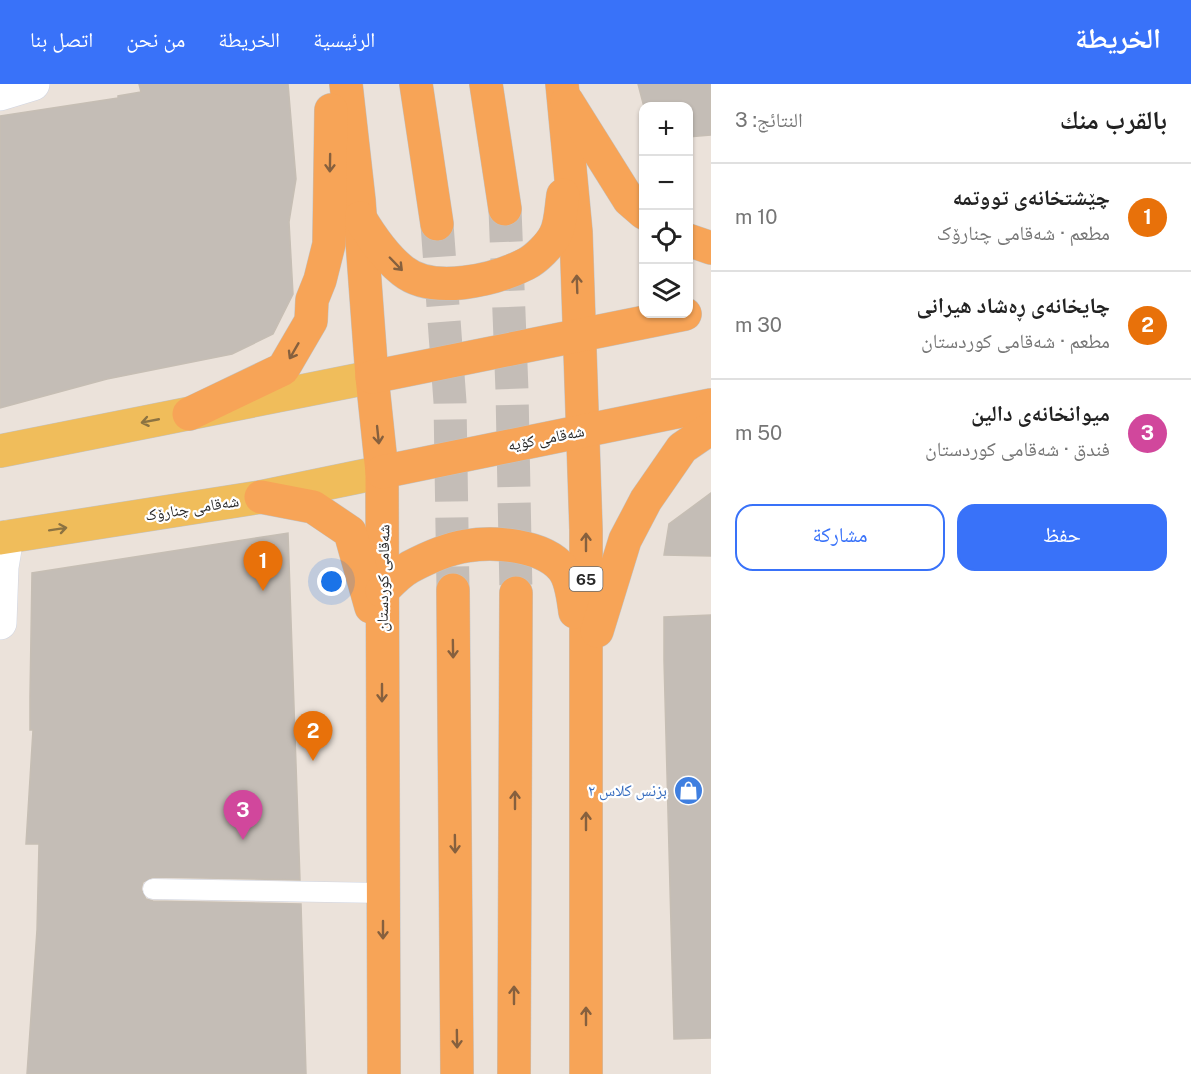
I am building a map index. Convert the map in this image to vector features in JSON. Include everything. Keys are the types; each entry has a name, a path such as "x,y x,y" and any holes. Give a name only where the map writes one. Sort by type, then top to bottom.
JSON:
{"highway":[{"path":"189,414 283,369 311,321 312,300 320,280 329,243 332,84"},
{"name":"شەقامی کوردستان","path":"346,84 382,472 384,528 382,591 384,1074"},
{"path":"416,84 437,224"},
{"path":"486,84 505,209"},
{"path":"563,90 629,200 641,210"},
{"name":"65","path":"563,90 576,232 584,431 587,678 586,1074"},
{"path":"360,218 375,243 404,272 430,283 451,284 476,281 529,263 556,234 564,192 567,130"},
{"path":"693,242 711,248"},
{"path":"693,312 711,308"},
{"path":"372,377 662,318"},
{"name":"شەقامی کۆیە","path":"382,472 711,405"},
{"path":"587,678 625,540 646,500 682,448 711,428"},
{"path":"261,497 313,507 350,532 382,651"},
{"path":"382,591 408,568 429,558 467,546 518,546 544,555 563,568 572,591 587,678"},
{"path":"453,590 457,1074"},
{"path":"514,1074 516,593"}],"main road":[{"path":"0,451 372,377"},
{"name":"شەقامی چنارۆک","path":"4,537 261,497 382,472"}],"street":[{"path":"0,623 4,537"}],"lane":[{"path":"153,890 383,893"}],"building":[{"path":"139,84 288,84 296,179 289,222 293,294 273,334 232,354 107,379 0,408 0,116 118,98 118,96 141,92"},
{"path":"638,84 711,84 711,135 693,137 693,102 643,102"},
{"path":"711,493 711,556 664,555 669,524"},
{"path":"288,533 300,880 153,877 143,882 141,889 146,899 153,901 301,904 306,1074 27,1074 37,930 39,844 26,844 33,730 30,730 32,573"},
{"path":"711,615 711,1038 674,1039 664,617"}],"tunnel":[{"path":"505,209 516,593"},
{"path":"437,224 450,402 453,590"}],"place":[{"name":"چێشتخانەی تووتمە","path":"263,591"},
{"name":"چایخانەی ڕەشاد ھیرانی","path":"313,761"},
{"name":"بزنس کلاس ٢","path":"688,790"},
{"name":"میوانخانەی دالین","path":"243,840"}]}
